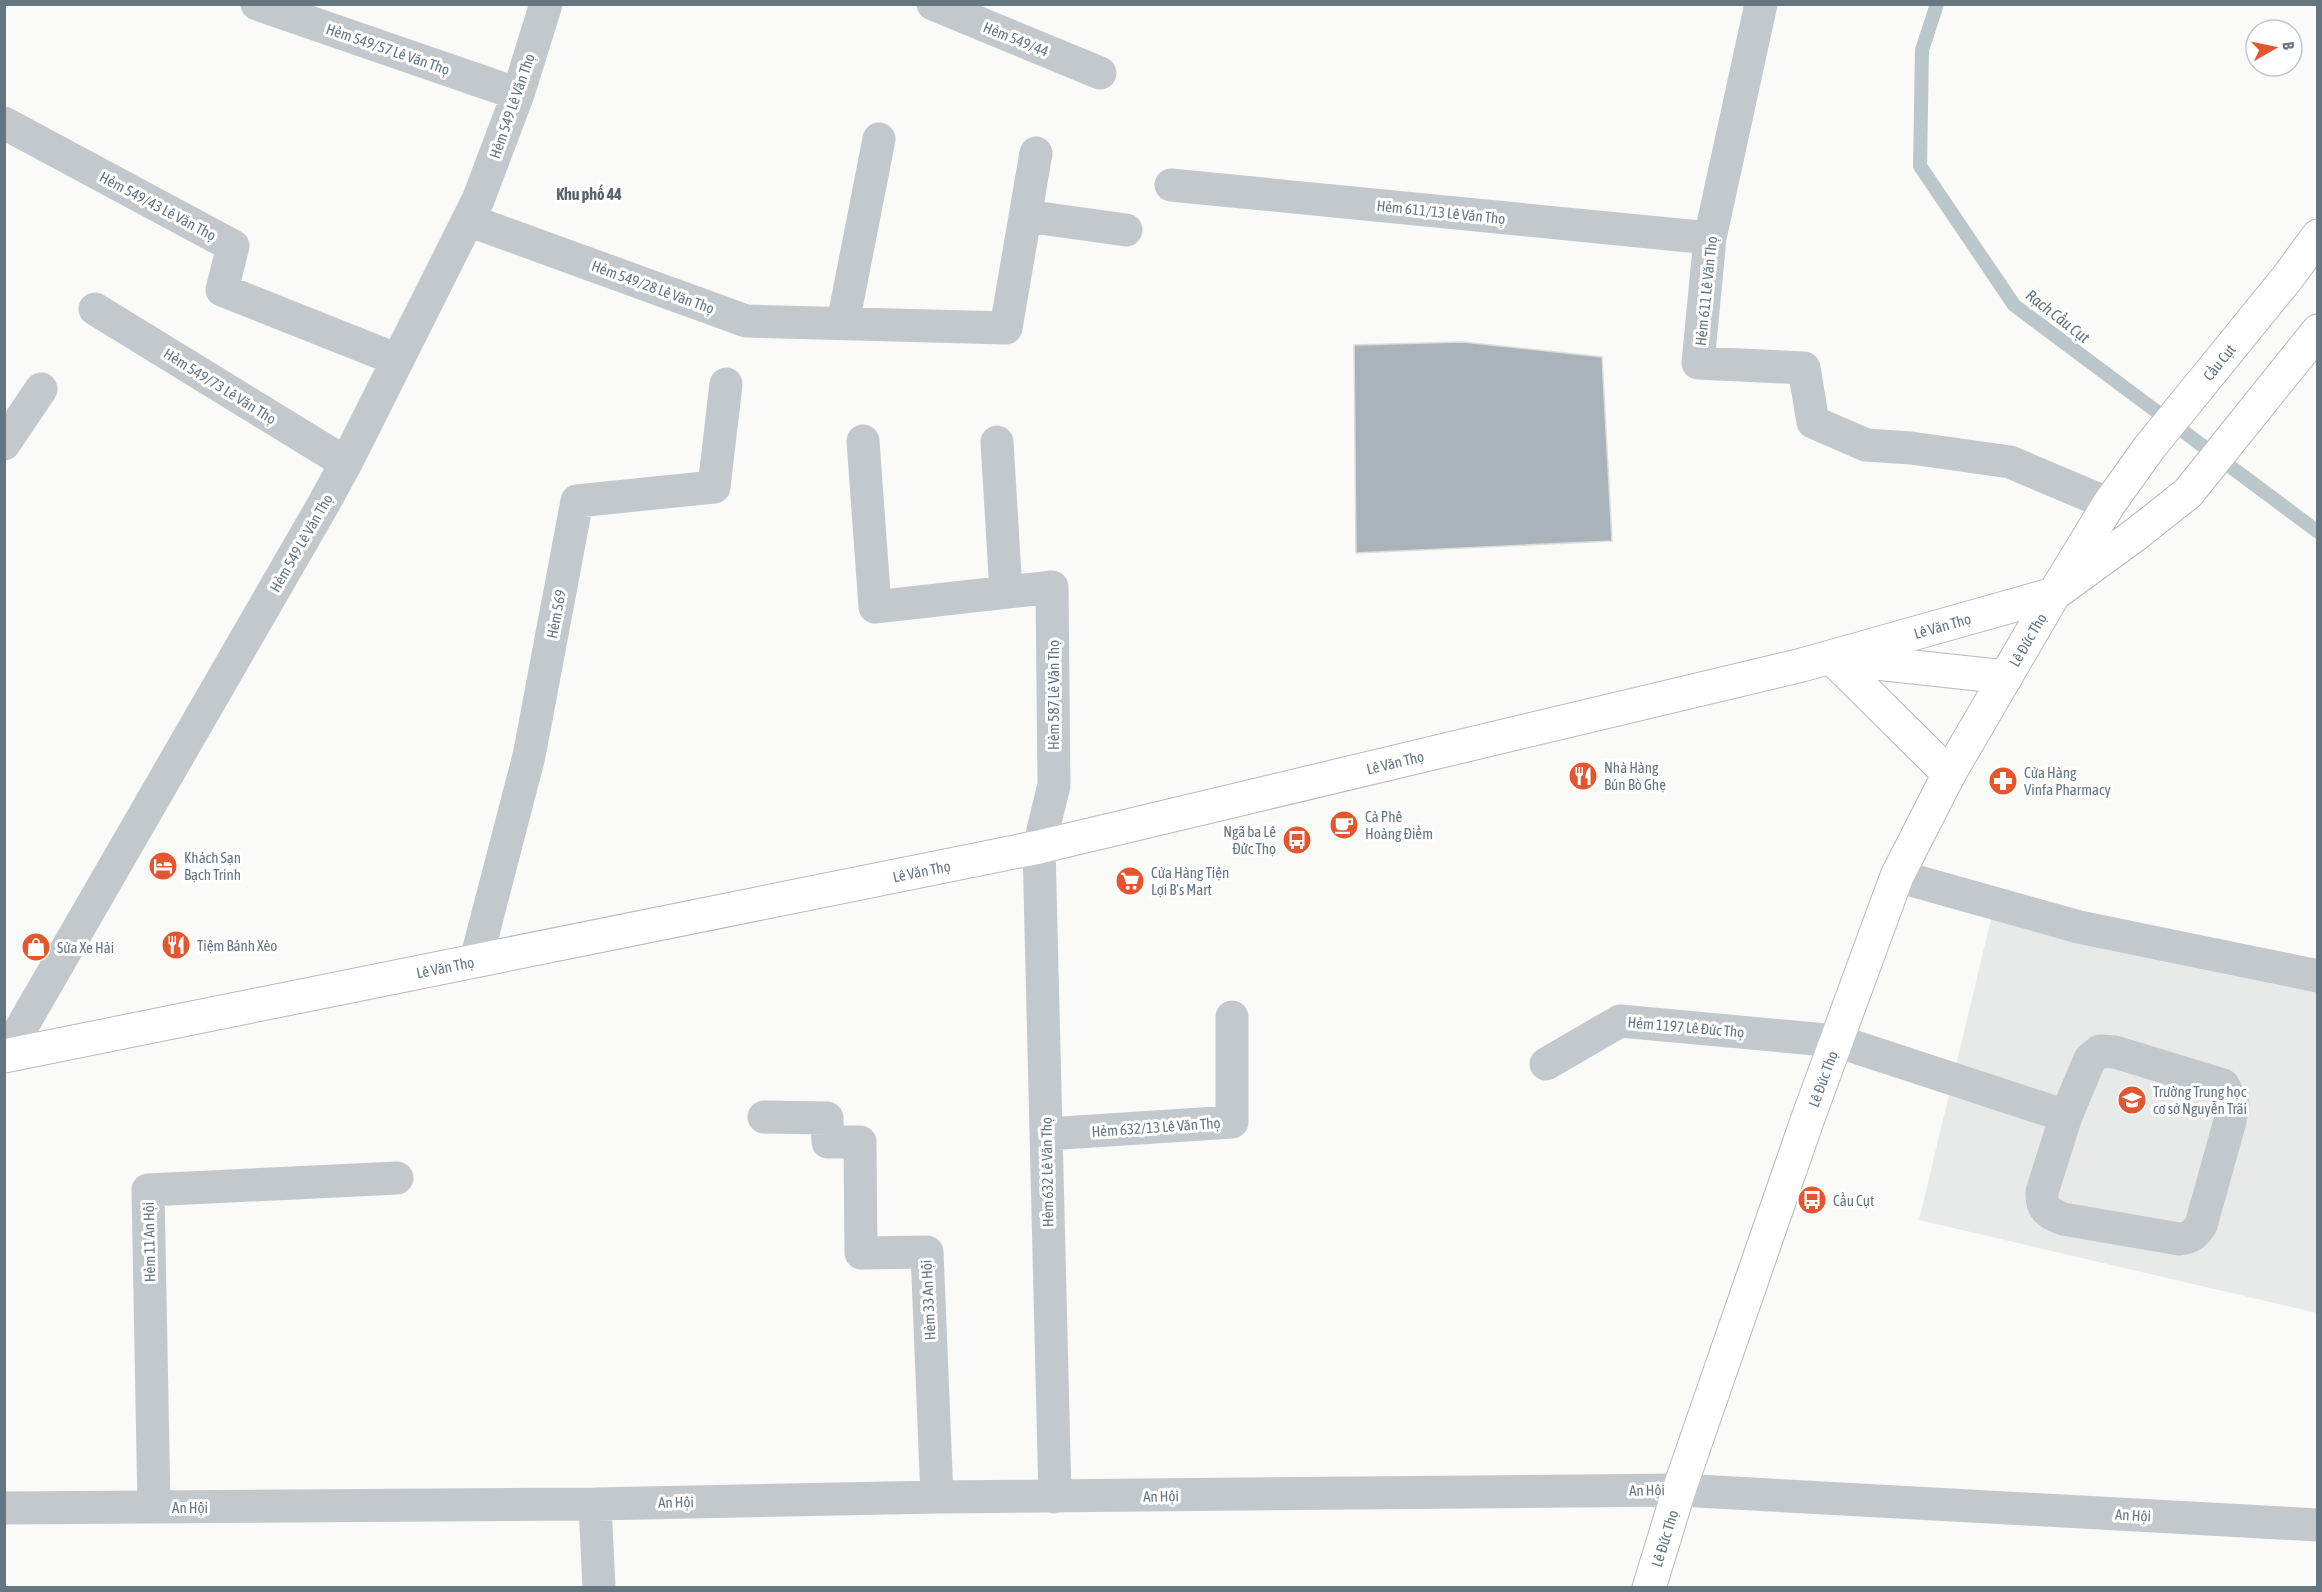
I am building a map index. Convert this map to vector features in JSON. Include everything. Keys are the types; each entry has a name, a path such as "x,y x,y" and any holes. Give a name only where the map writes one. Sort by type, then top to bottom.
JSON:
{"main road":[{"name":"Cầu Cụt","path":"2149,448 2288,277 2318,236"},
{"name":"Lê Đức Thọ","path":"2054,594 2188,493 2318,331"},
{"name":"Lê Đức Thọ","path":"1649,1587 1679,1490 1897,876 1949,774 2054,594 2109,504 2149,448"},
{"name":"Lê Văn Thọ","path":"5,1056 1039,847 1832,658 2054,594"},
{"path":"1832,658 2006,677"},
{"path":"1832,658 1949,774"}],"street":[{"name":"Hẻm 549/57 Lê Văn Thọ","path":"257,4 518,94"},
{"name":"Hẻm 549 Lê Văn Thọ","path":"5,1056 312,526 346,463 478,200 518,94 546,4"},
{"name":"Hẻm 549/44","path":"933,4 1100,73"},
{"name":"Hẻm 611 Lê Văn Thọ","path":"1761,4 1710,238 1698,363 1804,368 1813,422 1866,445 1911,448 2010,462 2109,504"},
{"name":"Hẻm 549/43 Lê Văn Thọ","path":"4,123 233,246 222,290 398,360"},
{"path":"843,323 879,139"},
{"name":"Hẻm 549/28 Lê Văn Thọ","path":"468,220 746,321 1006,328 1036,153"},
{"name":"Hẻm 611/13 Lê Văn Thọ","path":"1171,185 1710,238"},
{"path":"1026,216 1126,230"},
{"name":"Hẻm 549/73 Lê Văn Thọ","path":"95,309 346,463"},
{"name":"Hẻm 569","path":"476,960 530,756 578,501 714,487 726,384"},
{"path":"4,444 41,389"},
{"name":"Hẻm 587 Lê Văn Thọ","path":"863,441 875,607 1052,587 1054,785 1039,847"},
{"path":"997,442 1006,592"},
{"name":"Hẻm 632 Lê Văn Thọ","path":"1039,847 1055,1497"},
{"path":"1897,876 2079,927 2318,976"},
{"name":"Hẻm 632/13 Lê Văn Thọ","path":"1047,1134 1232,1122 1232,1017"},
{"name":"Hẻm 1197 Lê Đức Thọ","path":"1546,1064 1620,1022 1837,1041 2066,1116"},
{"path":"2100,1051 2115,1052 2223,1085 2233,1103 2230,1121 2201,1225 2196,1233 2189,1238 2179,1239 2063,1219 2050,1214 2042,1202 2042,1192 2066,1116 2090,1059 2100,1051"},
{"name":"Hẻm 33 An Hội","path":"764,1117 827,1118 828,1142 860,1142 861,1253 927,1252 937,1497"},
{"name":"Hẻm 11 An Hội","path":"154,1507 148,1190 397,1178"},
{"name":"An Hội","path":"4,1508 595,1504 937,1497 1679,1490 2318,1525"},
{"path":"595,1504 599,1587"}],"shaded area":[{"name":"Trường Trung học cơ sở Nguyễn Trãi","path":"1991,919 2317,980 2317,1313 1919,1220"}],"building":[{"path":"1463,342 1602,357 1612,541 1356,553 1354,345"}],"waterway":[{"name":"Rạch Cầu Cụt","path":"1937,4 1922,50 1920,166 2014,305 2318,532"}],"place":[{"name":"Nhà Hàng Bún Bò Ghẹ","path":"1583,776"},
{"name":"Cửa Hàng Vinfa Pharmacy","path":"2003,781"},
{"name":"Cà Phê Hoàng Điềm","path":"1344,825"},
{"name":"Ngã ba Lê Đức Thọ","path":"1297,840"},
{"name":"Khách Sạn Bạch Trinh","path":"163,866"},
{"name":"Cửa Hàng Tiện Lợi B's Mart","path":"1130,881"},
{"name":"Tiệm Bánh Xèo","path":"176,945"},
{"name":"Sửa Xe Hải","path":"36,947"},
{"name":"Trường Trung học cơ sở Nguyễn Trãi","path":"2132,1100"},
{"name":"Cầu Cụt","path":"1812,1200"}],"district":[{"name":"Khu phố 44","path":"589,194"}]}
